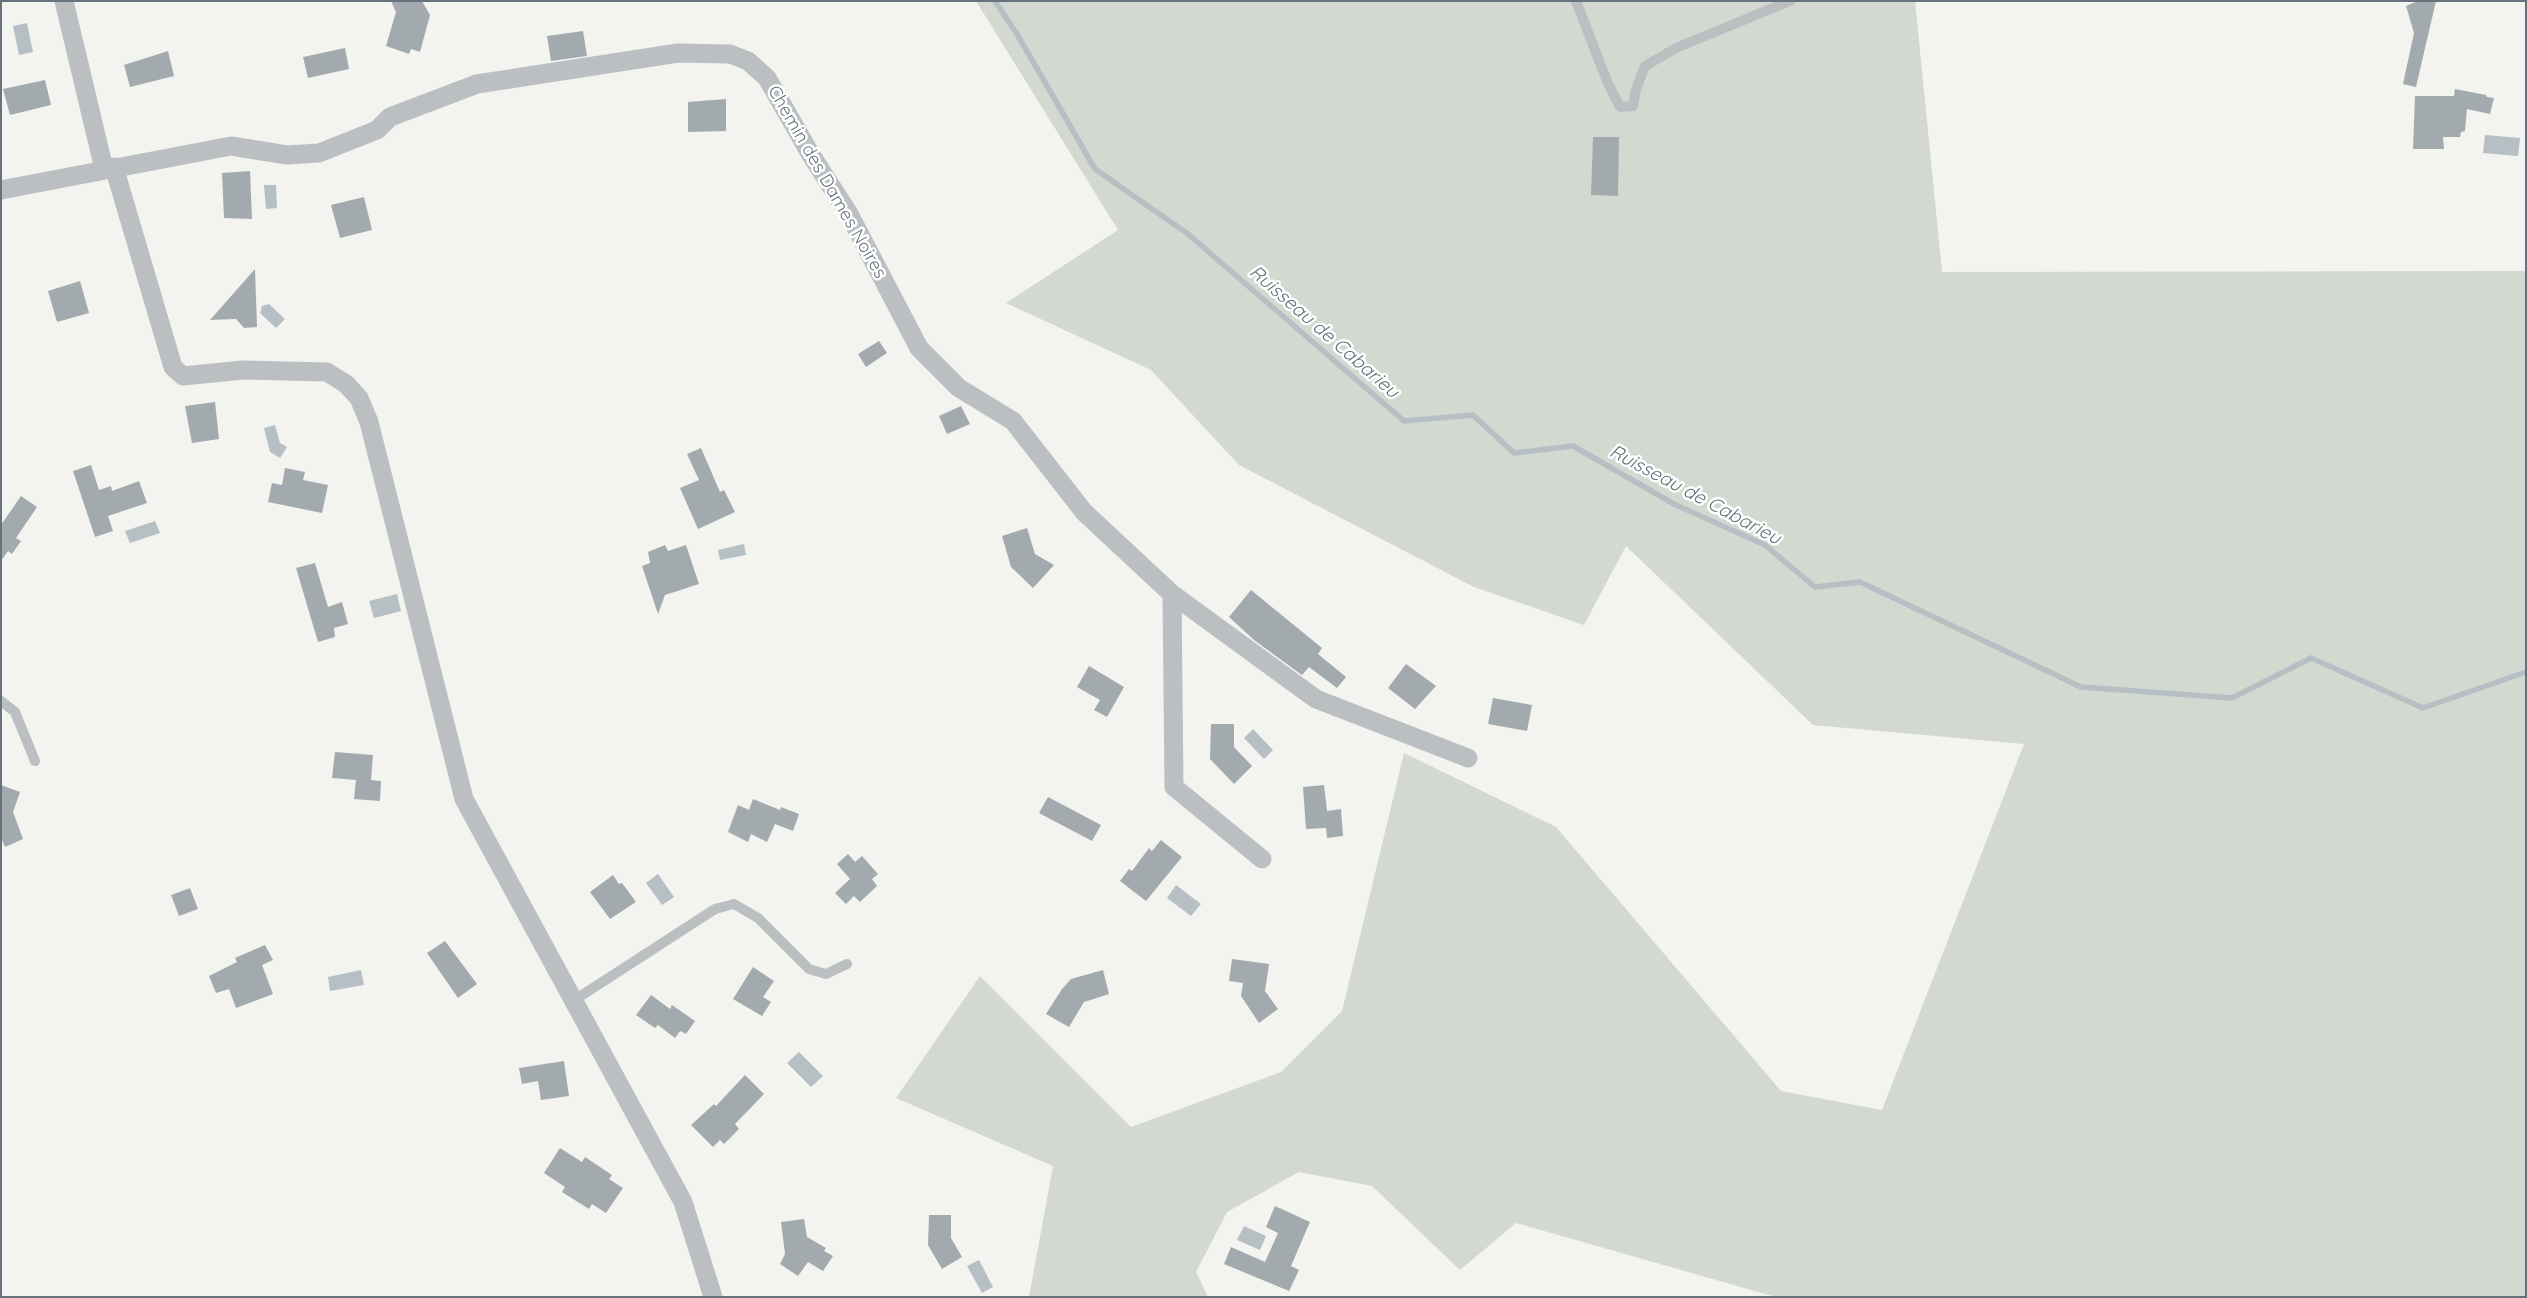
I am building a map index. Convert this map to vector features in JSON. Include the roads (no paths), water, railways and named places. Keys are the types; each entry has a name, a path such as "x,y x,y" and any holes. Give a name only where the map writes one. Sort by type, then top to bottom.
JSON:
{"street":[{"path":"64,1 109,168 173,367 183,376 243,370 327,372 346,384 359,398 369,422 464,799 683,1202 713,1297"},
{"name":"Chemin des Dames Noires","path":"1,190 231,146 287,155 319,153 377,130 390,117 477,84 678,53 730,54 748,61 767,78 811,156 849,214 919,348 959,388 1013,421 1084,512 1172,594 1316,699 1468,758"},
{"path":"1172,594 1174,787 1262,859"}],"lane":[{"path":"1576,1 1620,107 1633,106 1636,89 1645,66 1676,48 1790,1"},
{"path":"1,701 15,712 34,761"},
{"path":"573,1001 715,909 734,904 758,918 809,970 826,974 847,964"}],"waterway":[{"name":"Ruisseau de Cabarieu","path":"995,1 1017,34 1095,169 1188,234 1404,421 1473,415 1514,453 1573,446 1674,504 1765,545 1815,587 1860,582 2081,687 2232,698 2311,658 2423,708 2526,672"}]}
